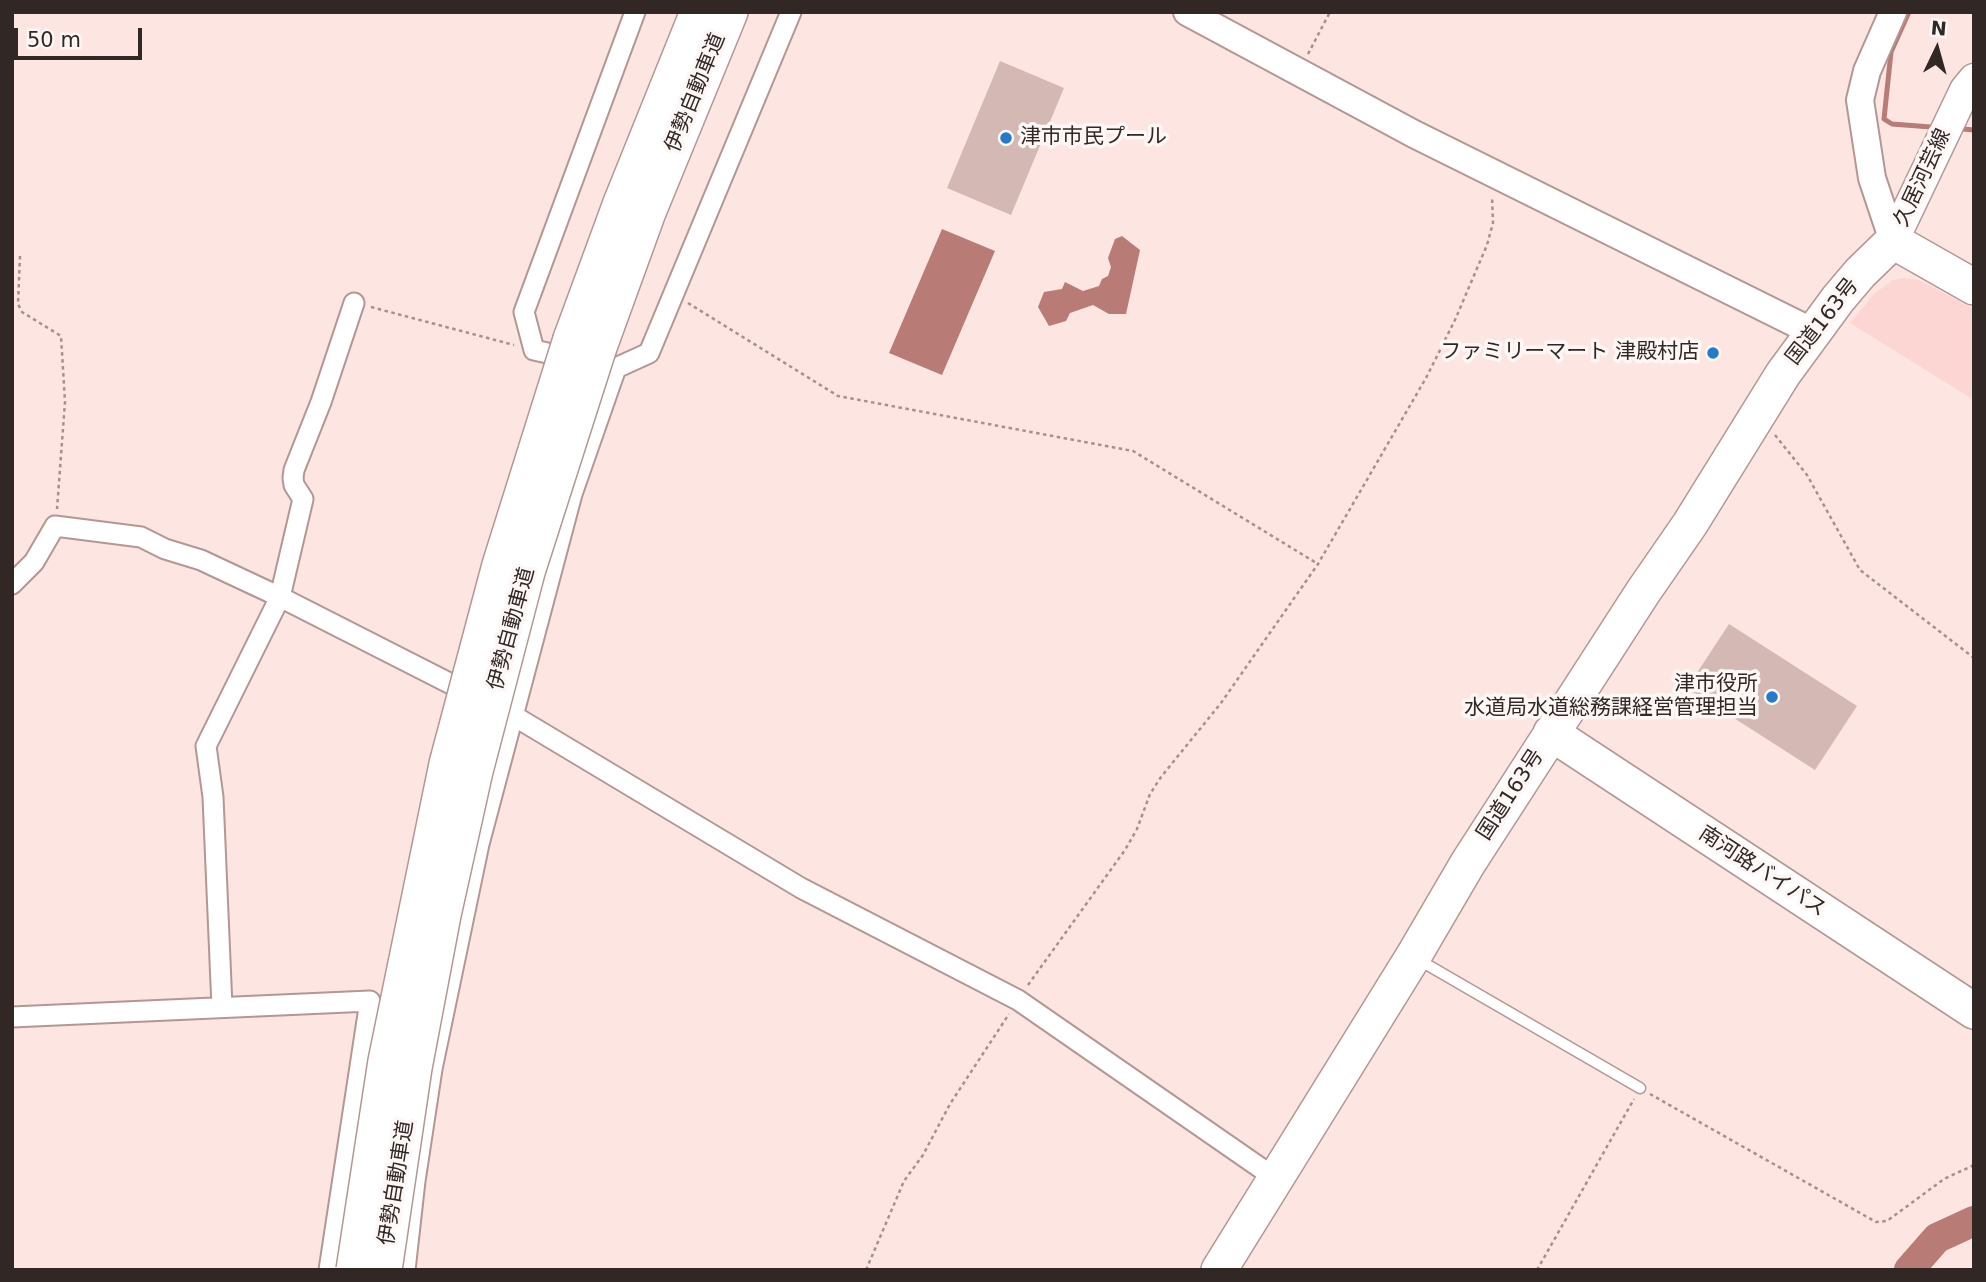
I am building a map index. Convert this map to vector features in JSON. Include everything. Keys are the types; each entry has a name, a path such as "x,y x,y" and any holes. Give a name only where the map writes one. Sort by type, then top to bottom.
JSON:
{"highway":[{"name":"伊勢自動車道","path":"384,1270 417,1055 443,915 475,771 527,572 595,351 621,203 698,12"},
{"name":"伊勢自動車道","path":"354,1270 386,1061 447,764 500,565 595,351 648,212 730,12"},
{"path":"1893,241 1974,287"},
{"name":"国道163号","path":"1219,1270 1413,957 1468,863 1690,524 1757,413 1813,332 1860,273 1893,241"},
{"name":"南河路バイパス","path":"1551,733 1974,1010"}],"main road":[{"name":"久居河芸線","path":"1893,241 1965,90 1974,79"}],"street":[{"path":"635,12 524,312 534,350 649,353 791,12"},
{"path":"1187,12 1298,73 1813,332"},
{"path":"1893,241 1872,178 1860,100 1867,71 1894,12"},
{"path":"222,1007 213,797 205,746 280,597 303,499 293,478 295,470 354,303"},
{"path":"405,1270 432,1069 479,844 572,494 595,351"},
{"path":"12,584 34,562 55,526 141,537 165,549 201,560 280,597 514,716 801,888 1018,1000 1275,1178"},
{"path":"12,1017 369,1001 329,1270"}],"lane":[{"path":"1413,957 1640,1088"}],"path":[{"path":"1298,73 1330,12"},
{"path":"866,1270 904,1181 923,1155 950,1104 1018,1000 1125,850 1150,794 1161,777 1221,704 1318,564 1426,378 1455,320 1487,245 1493,223 1490,171"},
{"path":"20,256 18,304 22,312 61,337 65,402 55,526"},
{"path":"674,294 838,396 1133,451 1318,564"},
{"path":"354,303 534,350"},
{"path":"1757,413 1807,475 1860,570 1974,658"},
{"path":"1536,1270 1640,1088 1876,1222 1887,1222 1944,1179 1974,1165"}],"shaded area":[{"path":"942,229 995,251 942,375 889,353"},
{"path":"1122,236 1140,250 1126,314 1109,314 1093,305 1070,313 1066,321 1049,326 1038,307 1044,292 1062,289 1065,282 1083,291 1099,286 1102,279 1108,276 1111,267 1108,258 1115,239"},
{"path":"1893,280 1919,280 1974,309 1974,400 1850,323 1875,293"}],"building":[{"name":"津市市民プール","path":"1000,61 1064,88 1011,215 947,188"},
{"name":"津市役所 水道局水道総務課経営管理担当","path":"1729,624 1857,706 1815,770 1687,688"}],"waterway":[{"path":"1909,12 1891,52 1884,119 1892,124 1931,127"},
{"path":"1963,129 1974,130"},
{"path":"1909,1270 1937,1238 1974,1221"}],"place":[{"name":"津市市民プール","path":"1006,138"},
{"name":"ファミリーマート 津殿村店","path":"1713,353"},
{"name":"津市役所 水道局水道総務課経営管理担当","path":"1772,697"}]}
